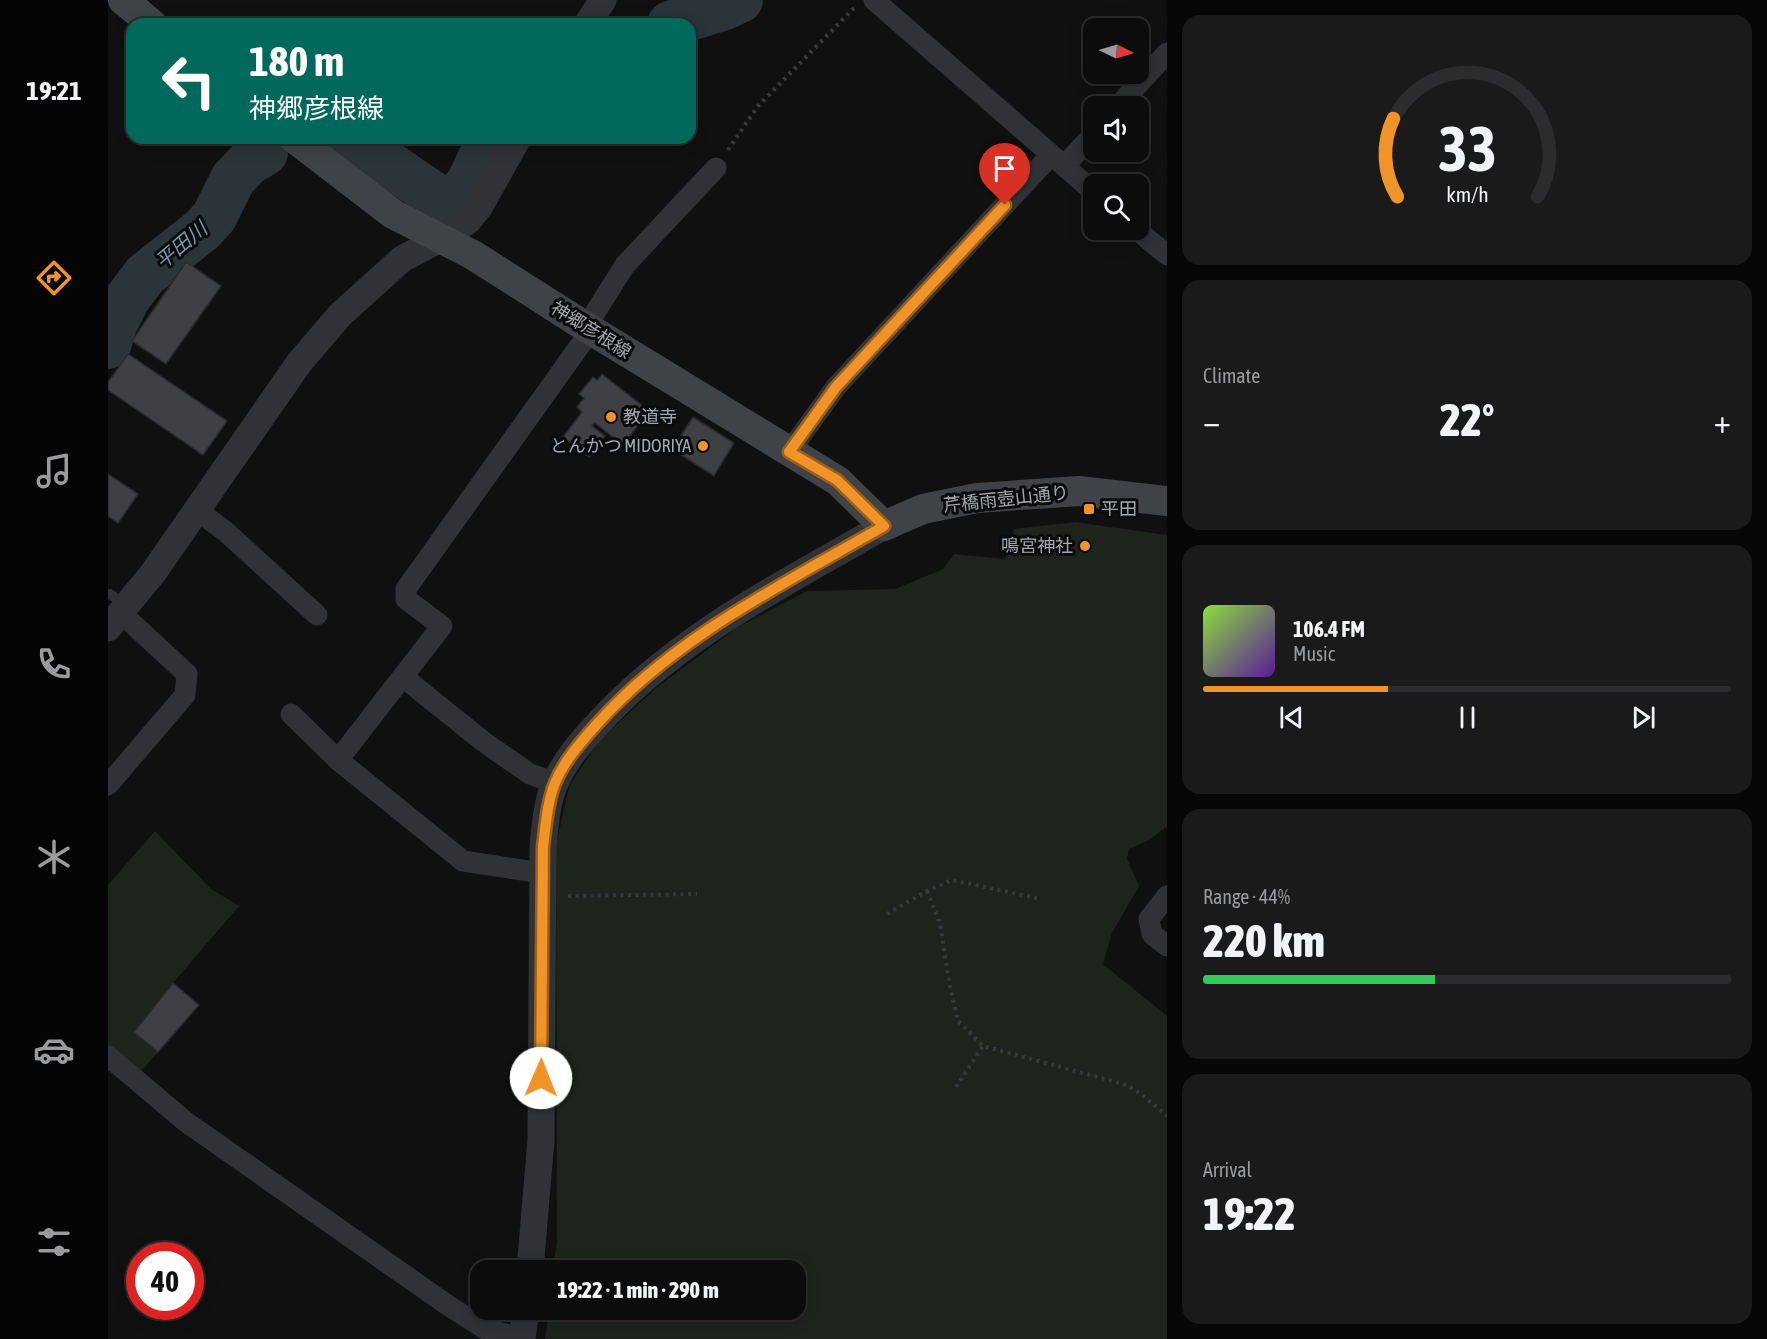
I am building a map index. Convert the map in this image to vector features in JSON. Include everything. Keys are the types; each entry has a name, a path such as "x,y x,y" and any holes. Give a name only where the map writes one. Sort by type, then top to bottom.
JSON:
{"main road":[{"path":"123,0 145,18"},
{"name":"神郷彦根線","path":"302,144 393,214 473,255 588,329 837,480 884,526"},
{"name":"芹橋雨壺山通り","path":"884,526 923,509 977,498 1079,491 1167,501"}],"street":[{"path":"590,18 603,0"},
{"path":"874,0 1083,183"},
{"path":"1127,96 1167,53"},
{"path":"789,452 836,387 1057,161 1083,142"},
{"path":"108,785 185,695 187,674 116,610 153,573 299,363 340,315 402,259 468,221 480,206 515,144"},
{"path":"338,760 442,626 406,599 406,589 588,329 626,265 716,168"},
{"path":"1149,240 1167,255"},
{"path":"197,510 225,531 318,615"},
{"path":"531,1260 541,1140 543,846 547,815 555,783 572,753 598,723 660,664 720,621 884,526"},
{"path":"403,677 484,742 521,768 530,774 555,783"},
{"path":"291,714 338,760 463,861 542,873"},
{"path":"1167,896 1149,919 1152,934 1167,946"},
{"path":"108,1056 186,1122 485,1329 522,1338 525,1320"}],"path":[{"path":"716,168 758,106 862,0"},
{"path":"887,914 927,891 952,880 1041,899"},
{"path":"927,891 940,923 958,1021 983,1046 1127,1085 1167,1116"},
{"path":"562,896 697,894"},
{"path":"956,1087 983,1046"}],"shaded area":[{"path":"1075,522 1167,535 1167,826 1149,840 1129,849 1127,859 1139,886 1112,933 1103,964 1167,1016 1167,1339 545,1339 548,1320 806,1320 806,1260 554,1260 557,1241 556,845 569,786 600,740 656,688 738,627 807,591 895,589 943,569 954,554 1005,559 1014,529"},
{"path":"155,831 211,889 239,906 173,983 199,1005 137,1076 108,1050 108,885"}],"building":[{"path":"186,262 221,286 166,364 132,341"},
{"path":"128,354 227,421 203,455 108,390 108,382"},
{"name":"教道寺","path":"602,374 649,411 623,445 595,423 592,426 605,436 589,457 563,437 582,412 577,407 584,398 579,394 593,377 597,380"},
{"name":"とんかつ MIDORIYA","path":"693,417 734,443 714,476 672,449"},
{"path":"108,474 138,494 118,523 108,516"},
{"path":"173,983 199,1005 158,1052 134,1032"}],"waterway":[{"name":"平田川","path":"689,18 740,0"},
{"name":"平田川","path":"360,144 441,200 451,201 468,185 487,144"},
{"name":"平田川","path":"108,346 114,325 127,299 145,275 202,230 214,217 233,179 248,163 265,153"}],"place":[{"name":"教道寺","path":"611,417"},
{"name":"とんかつ MIDORIYA","path":"703,446"},
{"name":"平田","path":"1089,509"},
{"name":"鳴宮神社","path":"1085,546"}],"route":[{"path":"541,1078 543,846 547,815 555,783 572,753 605,716 660,664 720,621 884,526 837,480 789,452 836,387 1005,205"}]}
